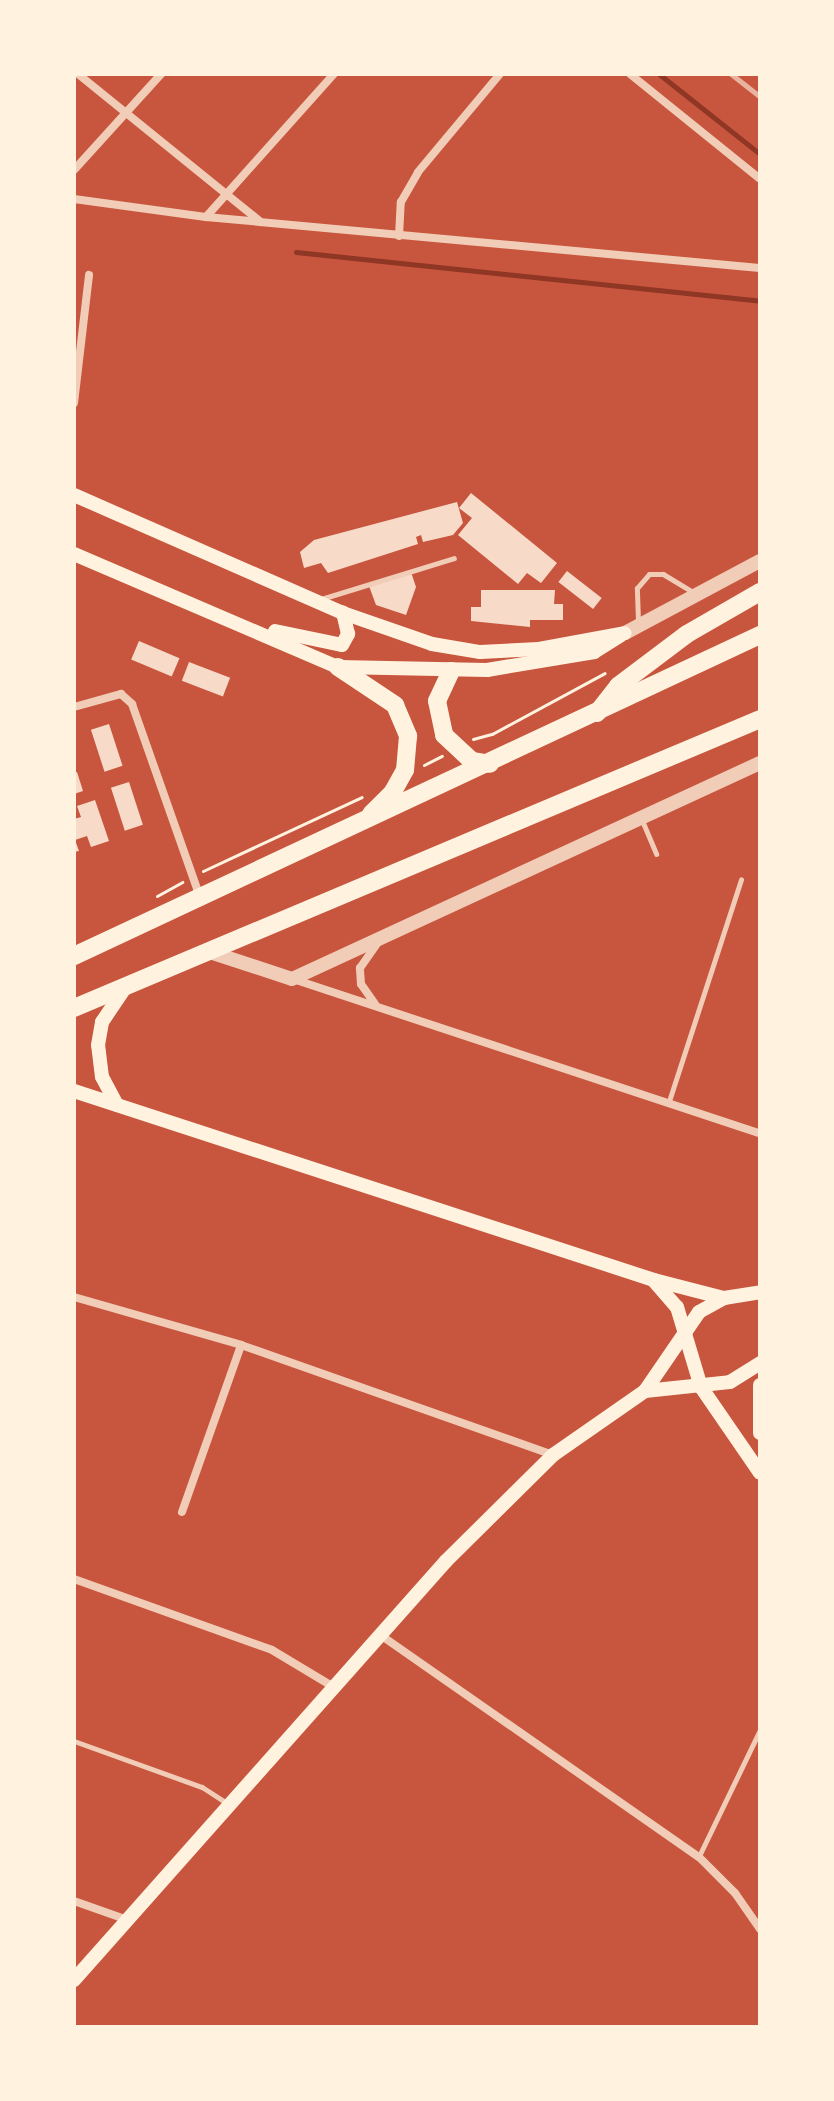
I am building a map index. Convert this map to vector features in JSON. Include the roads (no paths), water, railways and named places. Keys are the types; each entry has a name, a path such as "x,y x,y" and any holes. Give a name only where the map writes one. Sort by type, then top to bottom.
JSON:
{"highway":[{"path":"594,717 618,686 641,668 687,634 760,592"},
{"path":"74,956 594,717 759,636"},
{"path":"338,667 395,705 408,736 405,770 393,792 362,823"},
{"path":"451,671 437,701 444,735 472,761 490,764"},
{"path":"74,1008 760,719"}],"main road":[{"path":"74,495 343,613 432,644 480,652 539,649 625,633"},
{"path":"74,554 338,667 451,671 594,652 625,633"},
{"path":"228,618 337,646 348,634 343,613"},
{"path":"117,1105 102,1077 98,1045 102,1022 129,984"},
{"path":"74,1091 654,1280 724,1298"},
{"path":"654,1280 677,1307 687,1330 687,1350 701,1387 760,1473"},
{"path":"74,1980 378,1634 553,1455 645,1391 699,1312 724,1298 760,1292"},
{"path":"645,1391 730,1382 760,1363"},
{"path":"760,1385 760,1433"}],"street":[{"path":"78,74 262,222"},
{"path":"74,170 161,74"},
{"path":"206,217 334,74"},
{"path":"399,236 401,202 418,172 500,74"},
{"path":"630,74 760,179"},
{"path":"74,199 206,217 760,268"},
{"path":"74,403 89,275"},
{"path":"625,633 760,561"},
{"path":"74,707 121,694 132,704 201,898"},
{"path":"292,979 760,763"},
{"path":"379,1007 366,995 360,968 381,938"},
{"path":"210,952 760,1133"},
{"path":"74,1297 241,1345 553,1455"},
{"path":"182,1512 241,1345"},
{"path":"74,1579 272,1650 332,1686"},
{"path":"378,1634 699,1857 735,1893 760,1929"},
{"path":"74,1901 125,1919"}],"lane":[{"path":"317,601 454,558"},
{"path":"639,626 637,588 649,574 663,574 697,595"},
{"path":"641,818 656,854"},
{"path":"669,1101 741,879"},
{"path":"699,1857 760,1730"},
{"path":"74,1741 202,1787 227,1803"}],"waterway":[{"path":"659,74 760,154"},
{"path":"296,252 760,301"}],"railway":[{"path":"731,74 760,97"}]}
